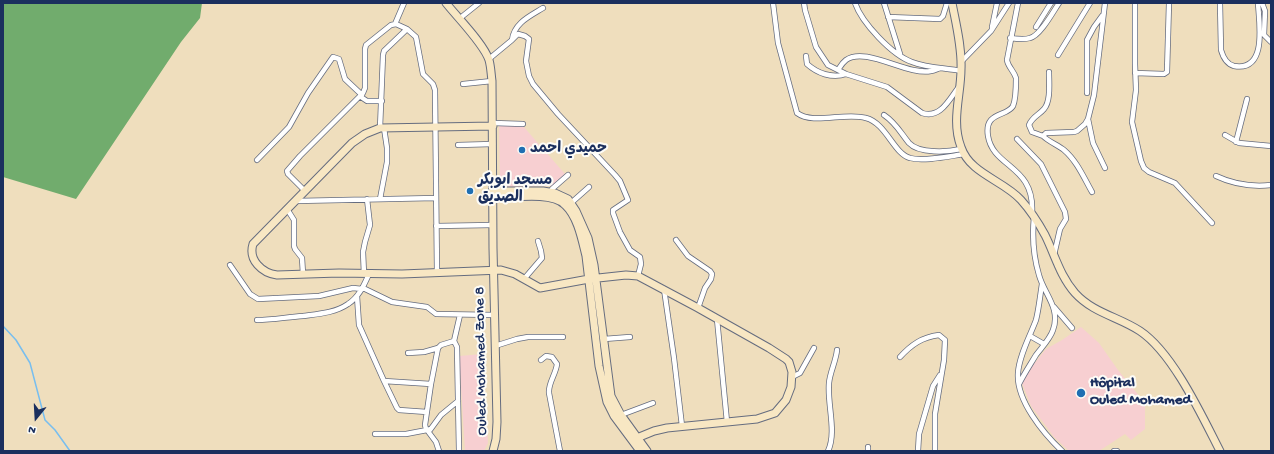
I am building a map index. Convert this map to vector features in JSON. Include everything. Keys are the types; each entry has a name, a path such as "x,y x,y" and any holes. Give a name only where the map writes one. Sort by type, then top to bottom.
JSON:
{"street":[{"path":"394,24 404,3"},
{"path":"446,3 481,46 489,59 518,34 528,38 526,65 528,76 533,84 558,114 620,181 628,200 613,210 613,213 620,232 630,250 640,256 641,264 638,276"},
{"path":"459,19 479,3"},
{"path":"772,3 778,43 797,113 804,117 810,118 852,116 872,120 882,129 903,154 910,158 921,159 963,152"},
{"path":"804,3 816,47 828,65 846,74 887,87 922,113 927,115 937,113 942,109 960,85"},
{"path":"855,3 862,18 871,30 900,56 916,63 961,71"},
{"path":"884,3 900,56"},
{"path":"888,17 940,19 944,16 947,3"},
{"path":"952,3 961,62 956,124 963,152 971,163 978,169 1016,194 1033,215 1045,236 1066,281 1082,300 1097,310 1140,332 1164,354 1185,386 1220,451"},
{"path":"991,31 997,3"},
{"path":"961,62 991,31 1009,3"},
{"path":"1018,3 1006,60 1016,78 1014,104 1011,108 991,119 987,134 993,150 1022,176 1028,184 1032,198 1032,235 1034,252 1042,284 1054,307 1072,328"},
{"path":"1036,27 1051,3"},
{"path":"1010,38 1026,39 1034,37 1059,3"},
{"path":"1058,55 1090,3"},
{"path":"1043,136 1046,133 1071,133 1078,131 1088,119 1094,95 1104,3"},
{"path":"1135,3 1136,90 1132,122 1137,146 1144,168 1149,172 1175,183 1212,223"},
{"path":"1136,73 1164,74 1167,72 1169,3"},
{"path":"1220,3 1221,50 1223,56 1230,65 1238,66 1246,65 1251,62 1258,54 1258,3"},
{"path":"1262,3 1265,11 1264,35 1271,42"},
{"path":"512,40 519,24 544,8"},
{"path":"1087,93 1087,40 1102,16"},
{"path":"305,191 288,174 287,171 351,104 361,96 365,88 365,47 391,24 407,29 416,37 423,74 434,86 436,126 437,273"},
{"path":"380,199 387,162 387,148 382,128 383,52 407,29"},
{"path":"806,56 806,64 824,74 835,77 846,74"},
{"path":"257,160 289,127 308,93 333,57 339,60 345,79 361,96 367,101 382,101"},
{"path":"838,70 846,60 856,57 871,58 923,72 942,68"},
{"name":"Ouled Mohamed Zone 8","path":"489,59 492,81 493,124 493,226 497,422 496,439 493,451"},
{"path":"1049,72 1047,105 1043,111 1031,120 1029,125 1032,132 1043,136 1063,149 1069,155 1077,165 1092,192"},
{"path":"463,84 492,81"},
{"path":"1236,142 1247,99"},
{"path":"884,115 895,123 910,144 917,149 963,152"},
{"path":"1088,119 1093,143 1105,168"},
{"path":"523,124 382,128 365,134 352,143 253,244 253,256 259,268 277,275 437,273 494,270 515,274 540,288 592,278 638,276 698,308 786,359 790,366 792,377 791,387 786,400 775,413 763,418 667,428 635,439"},
{"path":"1225,135 1236,142 1244,144 1271,146"},
{"path":"1017,139 1041,164 1065,212 1066,219 1059,233 1054,257"},
{"path":"458,145 493,144"},
{"path":"551,192 552,189 568,175"},
{"path":"1216,176 1230,182 1242,184 1260,186 1271,185"},
{"path":"571,202 589,187"},
{"path":"493,194 551,192 565,197 571,202 580,217 588,238 599,366 607,402 614,416 647,451"},
{"path":"493,194 555,199 566,205 573,216 582,239 592,278 604,339 610,391 614,402 635,439 640,451"},
{"path":"295,200 436,198"},
{"path":"257,320 275,320 330,312 346,306 357,296 362,288 366,274 363,252 370,225 367,199"},
{"path":"287,209 294,220 294,246 302,258 303,274"},
{"path":"436,226 493,226"},
{"path":"676,240 688,256 712,274 698,308"},
{"path":"524,279 542,258 538,241"},
{"path":"230,265 250,294 258,299 319,296 349,288 362,288 392,302 427,307 436,314 495,315"},
{"path":"1042,284 1038,310 1018,371 1019,384 1021,393 1031,414 1062,451"},
{"path":"664,289 682,426"},
{"path":"357,296 359,325 397,408 399,410 427,412"},
{"path":"1019,384 1029,365 1053,330 1054,307"},
{"path":"459,451 457,347 454,341 460,315"},
{"path":"717,319 727,422"},
{"path":"900,358 915,343 929,336 939,334 945,340 935,414 935,451"},
{"path":"1030,336 1044,344"},
{"path":"495,346 528,337 563,337"},
{"path":"604,339 630,337"},
{"path":"408,352 424,352 454,341"},
{"path":"438,348 425,427 436,442 438,451"},
{"path":"792,377 800,373 814,348"},
{"path":"828,451 831,441 829,380 837,350"},
{"path":"541,360 546,356 552,357 557,364 548,389 560,451"},
{"path":"1021,360 1029,365"},
{"path":"918,451 919,434 933,386 941,374"},
{"path":"384,381 431,384"},
{"path":"375,434 406,434 427,430 433,427 442,415 458,401"},
{"path":"621,415 653,403"}],"shaded area":[{"name":"حميدي احمد","path":"499,125 523,126 565,174 552,186 500,187"},
{"name":"Hôpital Ouled Mohamed","path":"1081,327 1099,343 1118,370 1145,403 1145,429 1131,440 1125,434 1099,451 1069,451 1054,437 1031,406 1022,383 1030,369 1046,349"},
{"path":"483,354 488,443 484,451 465,451 459,356"}],"green space":[{"path":"3,3 202,3 200,18 181,42 76,199 3,177"}],"waterway":[{"path":"3,326 16,340 30,363 45,420 55,430 70,451"}],"place":[{"name":"حميدي احمد","path":"522,150"},
{"name":"مسجد ابوبكر الصديق","path":"470,191"},
{"name":"Hôpital Ouled Mohamed","path":"1081,393"}]}
